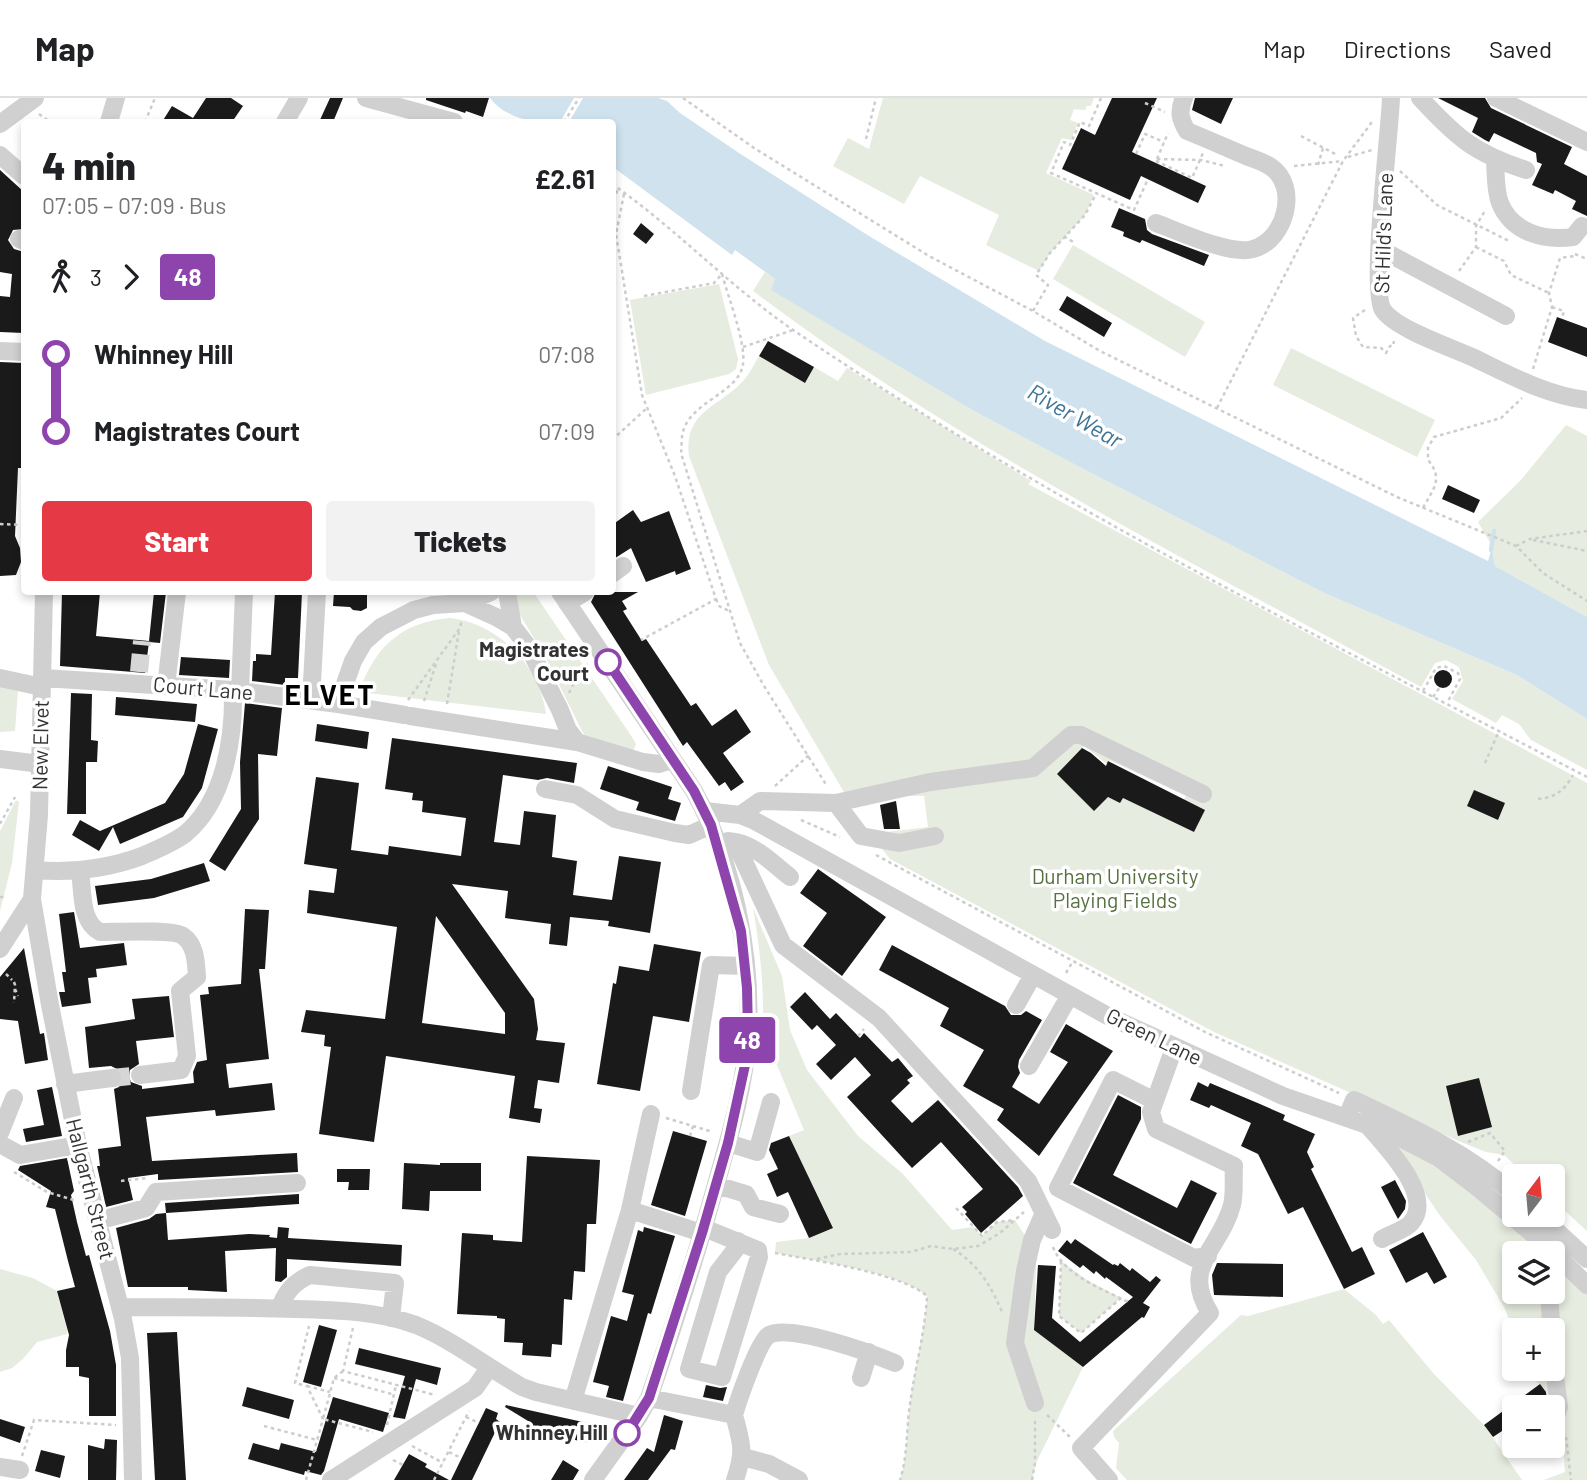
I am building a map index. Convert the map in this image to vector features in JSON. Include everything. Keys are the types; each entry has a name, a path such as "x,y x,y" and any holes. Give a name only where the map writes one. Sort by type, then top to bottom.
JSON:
{"street":[{"path":"0,124 35,98"},
{"path":"110,119 116,98"},
{"path":"287,119 299,98"},
{"path":"366,98 429,119"},
{"path":"1156,223 1209,243 1239,250 1254,249 1267,242 1286,211 1289,197 1284,182 1272,167 1187,131 1180,119 1180,106 1184,98"},
{"name":"St Hild's Lane","path":"1391,98 1380,249 1379,291 1382,308 1400,325 1528,382 1559,394 1587,400"},
{"path":"1420,98 1458,138 1495,160 1526,170"},
{"path":"1496,98 1587,142"},
{"path":"1495,160 1501,204 1510,219 1525,231 1561,239 1573,237 1582,226"},
{"path":"1380,249 1506,316"},
{"path":"0,351 21,352"},
{"name":"New Elvet","path":"32,898 36,870 44,595"},
{"path":"166,686 177,595"},
{"path":"36,870 80,871 122,863 158,850 185,834 202,815 222,774 234,720 244,595"},
{"path":"311,700 317,595"},
{"path":"338,704 353,661 364,642 381,627 414,610 433,605 465,603 484,595"},
{"path":"508,595 513,627 538,666 568,730 577,742"},
{"path":"564,597 694,791 783,945 879,1018 1028,1181 1052,1230"},
{"path":"465,603 513,627"},
{"name":"Court Lane","path":"0,678 43,682 139,678 166,686 237,690 311,700 577,742 643,762 659,764 671,760"},
{"path":"740,815 760,801 836,803 930,782 1033,768 1071,735 1082,735 1203,794"},
{"path":"0,759 40,764"},
{"path":"545,789 577,795 615,819 689,835 717,830 755,850 790,877"},
{"path":"836,803 858,842 899,843 935,836"},
{"name":"Green Lane","path":"717,830 740,815 1070,995 1174,1048 1283,1096 1348,1117 1404,1140 1438,1158 1477,1186 1537,1241"},
{"path":"593,1480 649,1398 729,1140 746,1054 746,966 741,931 717,830"},
{"path":"80,871 87,920 91,928 100,932 167,932 182,935 192,946 197,977 180,991 187,1056 181,1070 140,1075"},
{"path":"0,949 32,898"},
{"name":"Hallgarth Street","path":"32,898 65,1084 130,1358 133,1480"},
{"path":"691,1091 711,965 746,966"},
{"path":"1016,1005 1033,975"},
{"path":"1029,1066 1070,995"},
{"path":"1109,1480 1081,1448 1210,1313 1200,1298 1197,1284 1200,1270 1232,1206 1234,1166 1156,1129 1151,1112 1174,1048"},
{"path":"65,1084 112,1079"},
{"path":"1155,1101 1113,1080 1058,1188 1194,1258 1208,1256"},
{"path":"0,1133 14,1098"},
{"path":"1348,1117 1354,1100 1460,1153 1502,1183"},
{"path":"729,1140 757,1152 771,1102"},
{"path":"573,1401 630,1210 651,1114"},
{"path":"1367,1125 1410,1179 1417,1198 1418,1210 1411,1223 1382,1239"},
{"path":"0,1144 20,1155 78,1145"},
{"path":"1477,1186 1489,1172"},
{"path":"97,1221 146,1208 155,1185 297,1183"},
{"path":"716,1185 746,1194 753,1207 780,1214"},
{"path":"1035,1403 1014,1343 1025,1271 1041,1206"},
{"path":"630,1210 703,1230 738,1241 758,1250 759,1257 722,1377 689,1368 718,1272 735,1250 738,1241"},
{"path":"1552,1227 1587,1259"},
{"name":"Green Lane","path":"1565,1266 1587,1285"},
{"path":"279,1308 289,1289 298,1281 310,1275 322,1276 395,1283 391,1318"},
{"path":"1550,1304 1558,1395"},
{"path":"120,1307 313,1309 391,1318 435,1334 522,1387 639,1416"},
{"path":"735,1480 743,1457 742,1440 734,1415 755,1359 770,1335 782,1333 834,1340 895,1363"},
{"path":"861,1378 869,1352"},
{"path":"331,1480 474,1388 489,1368"},
{"path":"649,1398 734,1415"},
{"path":"743,1457 769,1464 799,1480"},
{"path":"0,1467 20,1470"}],"path":[{"path":"146,119 155,98"},
{"path":"566,119 579,98"},
{"path":"683,98 754,148 929,256 1033,311 1100,351 1396,497 1516,546 1543,573 1587,601"},
{"path":"866,139 876,98"},
{"path":"1101,98 1089,126 1080,122 1070,145 1065,142 1051,173 1134,211 1148,179"},
{"path":"1217,408 1343,161 1378,114"},
{"path":"1156,161 1170,130"},
{"path":"1136,154 1145,134 1164,143"},
{"path":"1301,136 1337,155"},
{"path":"1318,165 1324,147"},
{"path":"1348,157 1371,150"},
{"path":"1156,161 1192,178 1202,155"},
{"path":"1156,161 1201,160 1222,166"},
{"path":"1387,160 1437,205 1509,242 1522,244"},
{"path":"616,194 618,188 625,192 793,330 1042,485 1301,628 1587,777"},
{"path":"625,192 616,234 642,395 676,476 716,599 719,606 730,611"},
{"path":"1033,311 1048,285 1036,275 1049,253 1084,215 1097,193"},
{"path":"1459,271 1476,247 1476,226 1479,220"},
{"path":"1064,236 1073,242"},
{"path":"1476,247 1504,261 1511,275 1549,293"},
{"path":"1574,247 1575,256"},
{"path":"1423,508 1437,480 1436,470 1428,460 1428,448 1434,436 1501,418 1522,397 1545,335 1552,307 1549,293 1560,258 1575,256 1587,259"},
{"path":"644,296 714,283 722,274"},
{"path":"722,274 743,347 744,362 736,380 694,414 683,430 681,453 740,643 836,803"},
{"path":"1379,291 1363,313 1353,318 1352,326 1363,347 1381,348 1386,353 1390,346 1393,346"},
{"path":"1552,307 1564,312 1562,318"},
{"path":"743,347 793,330"},
{"path":"616,436 647,408"},
{"path":"0,524 21,525"},
{"path":"1516,546 1530,539 1587,531"},
{"path":"1530,539 1587,551"},
{"path":"641,640 716,599"},
{"path":"444,721 465,603"},
{"path":"408,716 437,660 460,628"},
{"path":"538,666 580,671 602,654"},
{"path":"408,716 437,660"},
{"path":"1423,691 1436,668 1444,666 1458,673 1460,679 1446,704"},
{"path":"1433,697 1440,687"},
{"path":"1485,763 1499,731"},
{"path":"760,801 809,755"},
{"path":"1538,799 1560,793 1573,775"},
{"path":"0,824 15,797"},
{"path":"799,819 858,842 877,857 1144,997 1205,1032 1354,1100"},
{"path":"858,842 877,857"},
{"path":"0,897 5,897"},
{"path":"6,974 13,981 18,996"},
{"path":"14,1003 15,989"},
{"path":"651,1114 729,1140"},
{"path":"690,1136 693,1126"},
{"path":"1460,1153 1470,1139 1490,1133 1505,1151 1489,1172"},
{"path":"10,1168 47,1192 74,1200 91,1197"},
{"path":"121,1181 155,1185"},
{"path":"814,1260 840,1254 911,1252 931,1246 953,1249 978,1246 1000,1233 1014,1220 1041,1206"},
{"path":"956,1208 982,1236 997,1222 1014,1220"},
{"path":"1052,1230 1053,1249 1061,1261 1087,1280 1130,1303"},
{"path":"953,1249 981,1271 1004,1318"},
{"path":"775,1253 916,1286 927,1296 926,1323 909,1405 905,1465 900,1480"},
{"path":"1061,1261 1059,1316 1081,1333 1121,1298"},
{"path":"313,1309 295,1383 330,1392"},
{"path":"306,1480 334,1378 343,1371 357,1312"},
{"path":"343,1371 456,1400"},
{"path":"334,1378 394,1395"},
{"path":"307,1386 323,1419 384,1435 396,1385"},
{"path":"434,1480 475,1400 474,1388"},
{"path":"1035,1403 1081,1448"},
{"path":"1032,1480 1035,1463 1035,1403"},
{"path":"466,1418 478,1423"},
{"path":"20,1470 22,1454 34,1420 133,1426"},
{"path":"264,1426 317,1440"},
{"path":"398,1438 443,1463"},
{"path":"449,1452 461,1458"},
{"path":"1565,1455 1571,1480"}],"green space":[{"path":"883,98 1094,98 1091,106 1087,106 1085,110 1074,109 1070,120 1078,123 1071,140 1062,138 1046,173 1094,195 1085,215 1050,253 1039,271 986,245 999,215 920,176 904,204 833,166 848,138 869,149"},
{"path":"1073,245 1205,322 1185,357 1053,279"},
{"path":"765,272 775,279 772,290 974,411 1324,593 1517,675 1587,719 1587,770 1531,740 1519,724 1502,715 1496,723 1452,699 1463,681 1459,667 1446,660 1435,663 1421,687 1164,548 995,452 832,348 753,291"},
{"path":"719,284 738,359 736,369 729,374 646,395 630,300"},
{"path":"1291,348 1435,420 1417,457 1273,385"},
{"name":"Durham University Playing Fields","path":"759,356 805,383 814,367 838,381 847,368 1031,481 1028,484 1587,783 1587,1231 1565,1211 1565,1164 1514,1164 1504,1155 1486,1152 1461,1142 1214,1032 890,859 870,834 928,827 924,796 884,796 851,804 769,665 689,456 692,428 698,419 735,389","holes":["1084,746 1107,764 1109,760 1186,796 1184,800 1205,810 1194,832 1123,798 1120,803 1108,797 1094,810 1057,774"]},
{"path":"1566,425 1587,436 1587,617 1495,566 1492,546 1478,522 1521,480"},
{"path":"516,595 535,595 632,737 636,744 633,752 587,737 583,733 546,658 516,607"},
{"path":"450,618 485,628 514,650 535,680 546,714 359,692 373,662 392,640 417,625"},
{"path":"0,682 18,690 15,731 0,732"},
{"path":"16,800 19,802 12,863 0,911 0,831"},
{"path":"753,908 782,976 790,1030 807,1070 858,1136 903,1174 952,1230 973,1227 982,1236 997,1222 1015,1220 1027,1239 1036,1265 1034,1330 1083,1367 1036,1463 1032,1480 900,1480 927,1296 897,1280 877,1274 775,1253 776,1242 809,1238 833,1227 789,1136 804,1130 777,1065 761,1061 762,984"},
{"path":"1387,1138 1438,1165 1502,1217 1502,1227 1515,1227 1532,1241 1502,1241 1502,1304 1476,1260 1441,1217"},
{"path":"1061,1261 1087,1280 1121,1298 1081,1333 1059,1316"},
{"path":"0,1269 33,1278 57,1291 67,1334 37,1342 12,1368 0,1372"},
{"path":"1565,1271 1587,1293 1587,1480 1544,1480 1565,1472 1565,1395 1548,1395 1535,1381 1565,1381 1565,1318 1509,1318 1502,1304 1565,1304"},
{"path":"1344,1289 1383,1324 1389,1320 1434,1374 1484,1425 1502,1451 1502,1458 1507,1458 1522,1480 1127,1480 1116,1468 1119,1443 1113,1431 1241,1315 1248,1316"}],"water":[{"name":"River Wear","path":"490,98 658,98 667,101 680,113 739,153 869,236 1045,341 1488,561 1492,547 1495,566 1587,617 1587,719 1517,675 1324,593 1066,460 974,411 771,290 775,279 735,250 732,255 616,169 616,119 524,119 501,109"}],"pier":[{"path":"574,98 583,98 571,119 562,119"}],"building":[{"path":"206,98 231,98 243,106 234,119 164,119 172,106 193,118"},
{"path":"330,98 343,98 334,119 320,119"},
{"path":"426,98 489,98 483,117"},
{"path":"1112,98 1157,98 1132,152 1206,186 1198,203 1141,176 1130,200 1062,169 1081,128 1095,135"},
{"path":"1195,98 1233,98 1221,124 1192,110"},
{"path":"1438,98 1485,98 1491,108 1572,147 1564,164 1587,176 1587,216 1572,209 1576,201 1555,190 1553,194 1532,185 1542,164 1537,162 1536,153 1494,133 1489,142 1485,140 1472,132 1478,118"},
{"path":"0,170 21,189 21,229 13,230 8,240 14,249 21,251 21,333 0,332 0,296 10,297 12,274 0,272"},
{"path":"1119,208 1145,219 1147,230 1152,234 1209,255 1204,266 1142,240 1140,243 1123,236 1124,232 1111,227"},
{"path":"641,223 654,234 646,244 633,234"},
{"path":"1067,296 1112,323 1104,337 1059,310"},
{"path":"1557,317 1587,328 1587,357 1548,342"},
{"path":"768,341 814,367 805,383 759,356"},
{"path":"0,362 21,363 21,468 18,468 15,536 20,548 21,562 16,575 0,576"},
{"path":"1448,485 1480,500 1474,513 1442,499"},
{"path":"633,510 641,522 669,511 691,569 676,575 675,571 646,582 631,548 616,557 616,522"},
{"path":"638,592 622,601 627,609 623,611 642,641 646,639 691,706 696,703 712,726 736,709 751,732 723,753 744,782 731,791 725,782 719,786 687,742 683,746 591,602 594,595"},
{"path":"62,595 100,595 96,636 149,641 154,595 166,595 160,643 149,642 145,673 60,666"},
{"path":"275,595 302,595 298,678 285,678 285,685 252,681 256,654 271,655"},
{"path":"334,595 367,595 367,608 361,611 333,606"},
{"path":"181,657 230,660 229,678 179,675"},
{"path":"1443,670 1449,673 1452,679 1449,685 1443,688 1437,685 1434,679 1437,673"},
{"path":"71,693 92,694 91,740 98,741 97,762 86,762 86,814 67,814"},
{"path":"116,697 197,704 195,722 115,715"},
{"path":"245,703 282,708 277,756 258,754 259,819 225,871 209,861 241,809 240,762"},
{"path":"198,724 218,729 202,788 183,817 120,844 113,827 99,851 72,835 80,820 100,831 165,803 184,774"},
{"path":"317,724 369,732 367,749 315,741"},
{"path":"392,738 577,763 574,783 503,775 494,842 520,845 524,811 556,815 552,857 577,861 573,895 612,900 619,856 661,862 650,933 608,926 609,921 570,917 567,946 549,944 551,924 505,918 508,891 452,884 534,999 538,1029 536,1040 565,1043 559,1083 538,1080 534,1108 542,1109 540,1123 509,1118 515,1076 386,1056 374,1142 319,1134 331,1047 324,1046 325,1035 301,1032 306,1010 385,1019 397,927 307,913 309,890 334,893 337,869 304,864 316,777 359,783 351,850 388,855 389,846 461,856 466,818 422,812 423,801 412,800 413,793 385,789","holes":["436,916 505,1013 505,1034 422,1023"]},
{"path":"1082,748 1106,766 1108,761 1205,810 1194,832 1123,798 1120,803 1108,797 1094,811 1057,774"},
{"path":"608,766 672,787 668,799 681,803 675,821 636,810 639,802 600,789"},
{"path":"1474,790 1505,803 1498,820 1467,806"},
{"path":"896,801 900,829 884,829 880,805"},
{"path":"204,863 210,881 154,898 98,905 95,886 151,879"},
{"path":"818,869 886,917 842,976 803,946 827,913 800,893"},
{"path":"245,909 269,910 265,969 259,969 269,1059 226,1064 229,1088 272,1083 275,1110 216,1116 215,1110 146,1117 152,1161 297,1153 298,1172 158,1180 158,1174 128,1178 133,1200 106,1207 97,1166 100,1166 98,1149 121,1146 114,1089 119,1087 123,1077 121,1071 111,1066 89,1068 85,1027 135,1019 132,999 169,996 174,1037 136,1041 139,1064 130,1070 129,1077 131,1082 142,1086 142,1089 194,1083 193,1072 197,1062 207,1060 200,995 209,994 208,987 241,984"},
{"path":"74,912 80,948 124,943 127,965 96,969 97,977 88,978 91,1003 62,1007 59,992 65,992 62,972 66,972 59,914"},
{"path":"654,944 701,952 689,1022 653,1016 640,1091 597,1084 613,983 616,984 619,966 649,971"},
{"path":"892,945 1005,1006 1011,1015 1021,1015 1026,1011 1042,1020 1019,1060 1020,1073 1012,1087 1039,1104 1068,1062 1050,1052 1066,1024 1113,1051 1039,1156 997,1120 1004,1109 963,1086 984,1050 940,1026 949,1008 879,970"},
{"path":"24,948 40,1034 44,1033 48,1060 25,1064 18,1021 0,1019 0,977"},
{"path":"805,992 830,1019 836,1013 860,1038 864,1033 892,1062 898,1058 913,1076 907,1080 910,1083 891,1101 912,1123 938,1100 1018,1187 1023,1196 981,1233 962,1207 983,1189 941,1142 912,1168 847,1097 871,1075 855,1057 831,1080 816,1064 836,1045 817,1025 812,1030 790,1007"},
{"path":"1479,1078 1492,1127 1458,1136 1446,1086"},
{"path":"1198,1082 1208,1087 1210,1083 1285,1115 1283,1120 1315,1134 1307,1152 1314,1167 1311,1169 1352,1252 1362,1247 1375,1274 1344,1289 1303,1207 1288,1214 1258,1154 1241,1146 1251,1123 1211,1105 1209,1108 1190,1100"},
{"path":"52,1087 62,1136 26,1142 23,1129 44,1125 37,1090"},
{"path":"1118,1095 1141,1107 1141,1119 1113,1175 1177,1208 1191,1180 1217,1193 1191,1244 1073,1183"},
{"path":"673,1131 707,1141 685,1216 651,1205"},
{"path":"789,1136 833,1228 809,1238 788,1192 777,1197 767,1174 778,1169 769,1150 771,1143"},
{"path":"527,1156 600,1160 596,1224 587,1224 585,1272 574,1271 572,1300 564,1299 562,1345 552,1344 551,1357 522,1355 523,1343 504,1342 505,1319 497,1316 457,1314 462,1233 493,1235 493,1240 522,1242"},
{"path":"67,1158 77,1222 110,1331 116,1365 116,1416 89,1416 89,1378 79,1376 79,1367 66,1367 69,1335 57,1291 75,1287 55,1209 46,1207 51,1191 18,1170 20,1166"},
{"path":"404,1163 481,1163 481,1191 430,1191 429,1211 402,1209"},
{"path":"337,1169 370,1169 369,1190 348,1190 349,1182 337,1182"},
{"path":"1395,1180 1406,1201 1405,1209 1398,1219 1381,1187"},
{"path":"299,1194 299,1204 166,1213 165,1203"},
{"path":"166,1213 168,1240 249,1234 277,1238 278,1227 289,1228 288,1238 402,1245 401,1266 287,1259 287,1277 281,1282 275,1281 276,1248 225,1251 227,1292 188,1290 188,1287 128,1287 116,1228"},
{"path":"644,1227 675,1236 651,1314 648,1313 623,1401 606,1397 609,1386 593,1382 611,1316 627,1321 634,1295 622,1292 638,1230 643,1232"},
{"path":"1423,1232 1447,1277 1434,1284 1427,1272 1406,1283 1389,1250"},
{"path":"1075,1239 1113,1265 1118,1266 1120,1263 1130,1271 1132,1268 1150,1282 1156,1276 1161,1280 1143,1303 1150,1307 1144,1318 1083,1367 1034,1330 1038,1265 1056,1266 1052,1318 1080,1342 1133,1297 1096,1271 1094,1274 1083,1265 1080,1268 1058,1251 1067,1240 1071,1244"},
{"path":"1217,1263 1283,1264 1283,1297 1214,1295 1212,1275"},
{"path":"319,1325 337,1330 321,1387 303,1382"},
{"path":"177,1332 186,1480 155,1480 147,1333"},
{"path":"359,1348 441,1368 437,1385 416,1379 405,1419 393,1417 405,1376 355,1364"},
{"path":"1540,1384 1546,1395 1525,1395"},
{"path":"706,1385 727,1387 723,1401 703,1397"},
{"path":"247,1387 294,1400 289,1419 242,1406"},
{"path":"333,1397 389,1413 383,1432 339,1419 321,1475 305,1471 304,1475 248,1459 253,1443 279,1450 281,1443 316,1452"},
{"path":"506,1405 592,1424 588,1443 533,1430 533,1424 505,1407"},
{"path":"486,1408 498,1413 496,1419 500,1422 472,1480 451,1480"},
{"path":"1502,1412 1502,1431 1493,1437 1484,1425"},
{"path":"664,1415 683,1421 675,1450 671,1449 648,1480 624,1480 647,1448 654,1452"},
{"path":"0,1419 25,1427 20,1443 0,1436"},
{"path":"105,1439 117,1440 116,1480 88,1480 88,1445 104,1449"},
{"path":"41,1450 65,1456 60,1478 35,1471"},
{"path":"409,1454 427,1464 425,1467 449,1480 394,1480"},
{"path":"563,1460 579,1470 573,1480 551,1480"}],"waterway":[{"path":"1491,550 1494,531"}],"tunnel":[{"path":"139,672 142,641"},
{"path":"112,1078 140,1075"}],"bus line":[{"name":"48","path":"608,662 694,791 711,825 724,863 741,931 747,988 748,1032 745,1065 728,1143 659,1370 649,1398 627,1433"}],"place":[{"name":"Magistrates Court","path":"608,662"},
{"name":"Whinney Hill","path":"627,1433"}],"district":[{"name":"ELVET","path":"330,695"}]}
